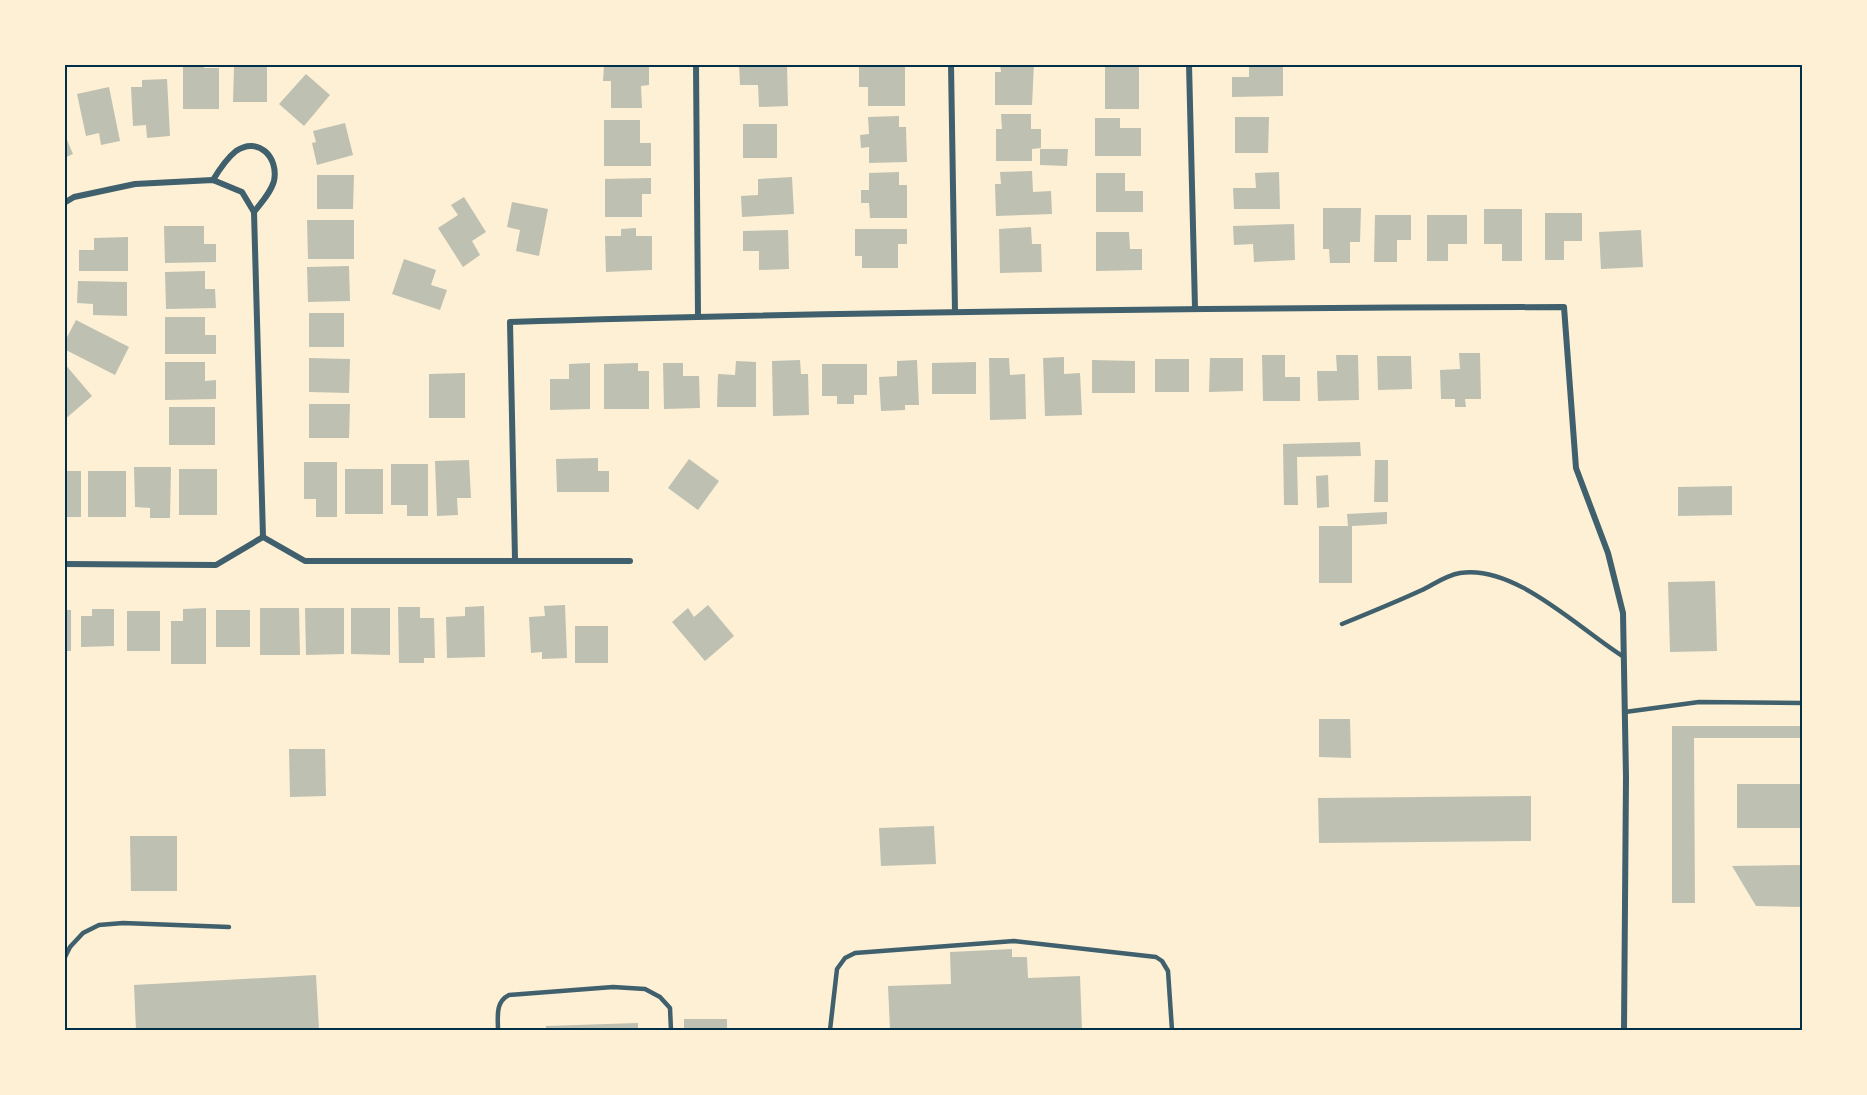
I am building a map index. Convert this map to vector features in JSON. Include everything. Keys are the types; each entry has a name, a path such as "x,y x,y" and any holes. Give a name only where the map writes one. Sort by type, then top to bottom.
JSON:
{"street":[{"path":"696,64 698,316"},
{"path":"951,64 955,312"},
{"path":"1190,64 1195,308"},
{"path":"213,180 227,159 237,150 249,146 262,148 271,156 275,168 274,182 254,212"},
{"path":"64,203 74,197 135,184 213,180 242,192 254,212 263,537"},
{"path":"515,559 510,322 698,316 1195,308 1564,307 1576,468 1608,553 1623,613 1626,777 1623,1030"},
{"path":"263,537 305,561 515,559 630,561"},
{"path":"64,564 216,565 263,537"}],"lane":[{"path":"1342,624 1458,573 1479,572 1501,578 1531,592 1624,657"},
{"path":"1625,712 1699,702 1803,703"},
{"path":"64,960 70,947 83,933 99,925 123,923 229,927"},
{"path":"830,1030 837,969 845,958 855,953 1014,941 1156,957 1168,970 1172,1030"},
{"path":"498,1030 498,1005 502,998 508,995 613,987 645,989 660,997 670,1008 671,1030"}],"building":[{"path":"183,64 204,64 204,68 219,68 219,109 183,109"},
{"path":"739,64 787,64 788,106 759,107 758,85 740,85"},
{"path":"859,64 905,64 905,106 868,106 868,87 859,87"},
{"path":"1000,64 1034,64 1032,105 995,105 995,72 1001,72"},
{"path":"1105,64 1139,64 1139,109 1105,109"},
{"path":"1249,64 1283,64 1283,96 1232,97 1232,77 1249,77"},
{"path":"234,66 267,66 267,102 233,102"},
{"path":"604,66 649,66 649,85 641,86 642,108 611,108 611,81 603,81"},
{"path":"306,74 330,95 304,126 279,104"},
{"path":"167,79 170,136 147,138 146,125 133,126 131,87 142,87 142,80"},
{"path":"109,87 120,141 101,145 99,133 86,136 77,94"},
{"path":"1001,114 1031,114 1031,129 1041,129 1041,148 1032,149 1032,161 996,161 996,129 1002,129"},
{"path":"899,116 899,127 906,127 907,162 869,163 869,147 861,148 860,135 869,134 868,117"},
{"path":"1235,117 1269,117 1268,153 1235,153"},
{"path":"1095,118 1120,118 1120,128 1141,128 1141,156 1095,156"},
{"path":"604,120 640,120 640,143 651,143 651,166 604,166"},
{"path":"345,123 353,155 317,165 312,143 316,142 313,131"},
{"path":"743,124 777,124 777,158 743,158"},
{"path":"64,133 73,154 64,158"},
{"path":"1040,149 1068,149 1067,166 1040,165"},
{"path":"1032,171 1033,192 1051,191 1052,214 996,216 995,184 1001,184 1000,172"},
{"path":"899,172 899,185 907,185 907,218 870,218 869,203 861,203 861,190 869,190 869,173"},
{"path":"1279,172 1280,209 1234,209 1233,188 1256,188 1255,173"},
{"path":"1096,173 1125,173 1125,191 1143,191 1143,212 1096,212"},
{"path":"317,175 354,175 353,209 317,209"},
{"path":"792,177 794,214 742,217 741,196 758,195 758,179"},
{"path":"651,178 651,194 642,194 642,217 605,217 605,179"},
{"path":"464,197 486,232 472,241 480,255 463,267 438,228 458,215 451,205"},
{"path":"512,202 548,209 539,256 516,251 520,230 507,227"},
{"path":"1323,208 1361,208 1360,242 1350,242 1350,263 1330,263 1329,249 1323,249"},
{"path":"1484,209 1522,209 1522,261 1502,261 1502,244 1484,244"},
{"path":"1545,213 1582,213 1582,241 1564,241 1564,260 1545,260"},
{"path":"1375,215 1411,215 1411,240 1397,240 1397,262 1374,262"},
{"path":"1427,215 1467,215 1467,244 1448,244 1448,261 1427,261"},
{"path":"307,220 354,220 354,259 308,259"},
{"path":"1294,224 1295,260 1254,262 1253,244 1234,245 1233,226"},
{"path":"164,226 204,226 204,244 216,244 216,262 165,263"},
{"path":"1031,227 1032,244 1041,244 1042,272 1000,273 999,229"},
{"path":"636,228 636,236 652,236 652,270 606,272 605,236 621,236 621,229"},
{"path":"855,229 907,229 907,244 898,244 898,268 862,268 862,256 855,256"},
{"path":"788,230 789,269 759,270 759,251 743,251 743,231"},
{"path":"1641,230 1643,267 1601,269 1599,232"},
{"path":"1096,232 1129,232 1130,249 1142,249 1142,270 1096,271"},
{"path":"128,237 128,271 79,271 79,250 94,250 94,238"},
{"path":"404,259 436,270 431,285 447,290 440,310 392,294"},
{"path":"349,266 350,301 308,302 307,267"},
{"path":"205,271 205,289 215,289 216,308 166,309 165,272"},
{"path":"78,281 127,282 127,316 93,315 93,304 77,303"},
{"path":"309,313 344,313 344,347 309,347"},
{"path":"165,317 205,317 205,335 216,335 216,354 165,354"},
{"path":"76,320 129,347 115,375 64,349 64,343"},
{"path":"1459,353 1480,353 1481,399 1465,399 1466,407 1455,407 1455,399 1441,399 1440,370 1460,369"},
{"path":"1262,355 1285,355 1285,377 1300,377 1300,401 1263,401"},
{"path":"1336,355 1358,355 1359,400 1318,401 1317,371 1337,371"},
{"path":"1377,356 1411,356 1412,389 1378,390"},
{"path":"1064,357 1064,374 1080,373 1082,415 1045,416 1043,358"},
{"path":"309,358 350,359 349,393 309,392"},
{"path":"989,358 1009,358 1010,375 1025,374 1026,419 990,420"},
{"path":"1210,358 1243,358 1243,391 1209,392"},
{"path":"1155,359 1189,359 1189,392 1155,392"},
{"path":"800,360 801,374 808,374 809,415 773,416 772,361"},
{"path":"917,360 919,405 905,405 905,410 881,411 879,377 897,376 897,361"},
{"path":"1092,360 1135,361 1135,393 1092,393"},
{"path":"736,361 756,362 756,407 717,407 718,374 735,375"},
{"path":"165,362 205,362 205,381 216,380 216,399 165,400"},
{"path":"976,362 976,394 932,394 932,363"},
{"path":"64,363 92,396 64,420"},
{"path":"590,363 590,409 550,410 550,379 569,379 569,364"},
{"path":"638,363 638,371 649,371 649,409 604,409 604,364"},
{"path":"663,363 683,363 683,376 699,376 700,408 664,409"},
{"path":"822,364 867,364 867,395 854,395 854,404 837,404 837,396 822,396"},
{"path":"465,373 465,418 429,418 429,374"},
{"path":"309,404 350,404 349,438 309,438"},
{"path":"169,407 215,407 215,445 169,445"},
{"path":"1360,442 1361,456 1297,457 1298,505 1284,505 1283,444"},
{"path":"598,458 598,471 609,471 609,492 557,492 556,459"},
{"path":"689,459 719,481 698,510 668,488"},
{"path":"469,460 471,498 457,498 458,515 437,516 435,461"},
{"path":"1375,460 1388,460 1388,502 1374,502"},
{"path":"304,462 337,462 337,517 316,517 316,499 304,499"},
{"path":"391,464 428,464 428,516 407,516 407,505 391,505"},
{"path":"134,467 171,467 170,518 150,518 150,508 135,507"},
{"path":"179,469 217,469 217,515 179,515"},
{"path":"345,469 383,469 383,514 345,514"},
{"path":"64,471 81,471 81,517 64,517"},
{"path":"88,471 126,471 126,517 88,517"},
{"path":"1328,475 1329,507 1317,508 1316,476"},
{"path":"1732,486 1732,515 1678,516 1678,487"},
{"path":"1387,512 1387,524 1352,526 1352,583 1319,583 1319,526 1348,526 1347,514"},
{"path":"1715,581 1717,651 1670,652 1668,582"},
{"path":"565,605 567,658 542,659 542,652 531,653 529,617 545,616 544,606"},
{"path":"708,605 734,636 705,661 672,622 688,608 694,617"},
{"path":"484,606 485,657 447,658 446,617 465,616 465,607"},
{"path":"398,607 420,607 420,618 434,618 435,658 424,658 424,663 399,663"},
{"path":"206,608 206,664 171,664 171,621 183,621 183,609"},
{"path":"260,608 299,608 300,655 260,655"},
{"path":"305,608 344,608 344,654 306,655"},
{"path":"351,608 390,608 390,655 351,654"},
{"path":"92,609 114,609 114,646 81,647 81,616 92,616"},
{"path":"64,610 71,610 71,651 64,651"},
{"path":"216,610 250,610 250,647 216,647"},
{"path":"127,611 160,611 160,651 127,651"},
{"path":"575,626 608,626 608,663 575,663"},
{"path":"1319,719 1350,719 1351,758 1319,757"},
{"path":"1672,726 1802,726 1802,738 1694,738 1695,903 1672,903"},
{"path":"289,749 325,749 326,796 290,797"},
{"path":"1737,784 1802,784 1802,828 1737,828"},
{"path":"1531,796 1531,841 1319,843 1318,798"},
{"path":"934,826 936,864 881,866 879,828"},
{"path":"130,836 177,836 177,891 131,891"},
{"path":"1802,865 1802,907 1756,906 1732,866"},
{"path":"1012,949 1012,957 1027,957 1028,978 1080,976 1082,1030 890,1030 888,986 951,984 950,952"},
{"path":"316,975 319,1029 136,1030 134,985"},
{"path":"684,1019 727,1019 727,1030 684,1030"},
{"path":"638,1023 638,1030 546,1030 546,1026"}]}
